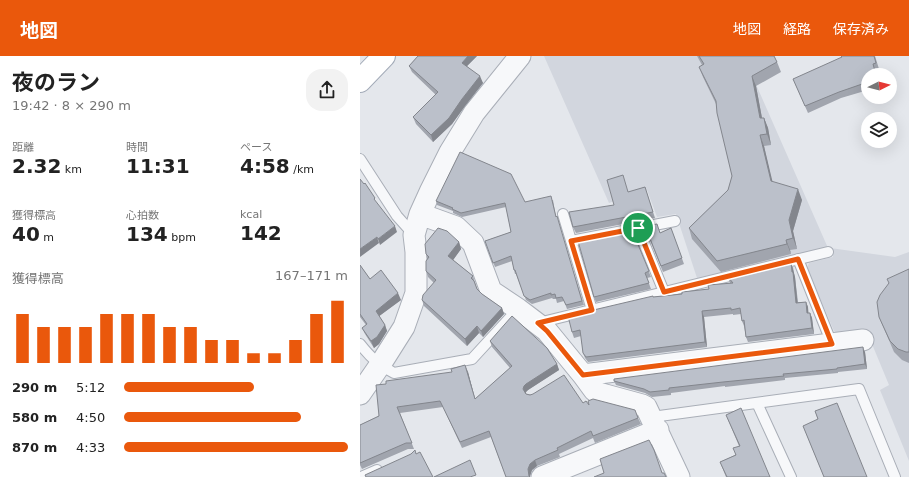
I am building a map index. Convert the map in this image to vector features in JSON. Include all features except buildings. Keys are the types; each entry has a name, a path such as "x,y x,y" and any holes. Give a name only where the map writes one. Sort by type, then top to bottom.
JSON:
{"main road":[{"path":"360,81 384,56"}],"street":[{"path":"360,394 404,327 416,293 416,252 414,235 420,214 430,192 450,152 474,113 520,56"},
{"path":"420,214 456,227 473,243 491,291 538,323 547,331 577,371 594,390 598,393 646,407 679,477"},
{"path":"577,371 862,340"},
{"path":"542,477 655,424"}],"lane":[{"path":"360,159 397,216 414,235"},
{"path":"563,214 592,310"},
{"path":"571,241 675,221"},
{"path":"638,228 664,292"},
{"path":"538,323 828,252"},
{"path":"798,259 832,344"},
{"path":"360,344 368,355 380,365 394,373 472,359 518,309"},
{"path":"655,424 757,403 860,389 895,477"},
{"path":"757,403 791,477"},
{"path":"360,477 389,464"}],"shaded area":[{"path":"544,56 742,56 747,64 828,248 697,278 676,214 657,217 647,190 609,203"},
{"path":"830,248 895,257 909,252 909,461 880,390 889,385 867,332 840,335 834,331 807,268 809,263 833,257"}],"route":[{"path":"638,228 664,292 798,259 832,344 583,375 547,331 538,323 592,310 571,241 638,228"}]}
